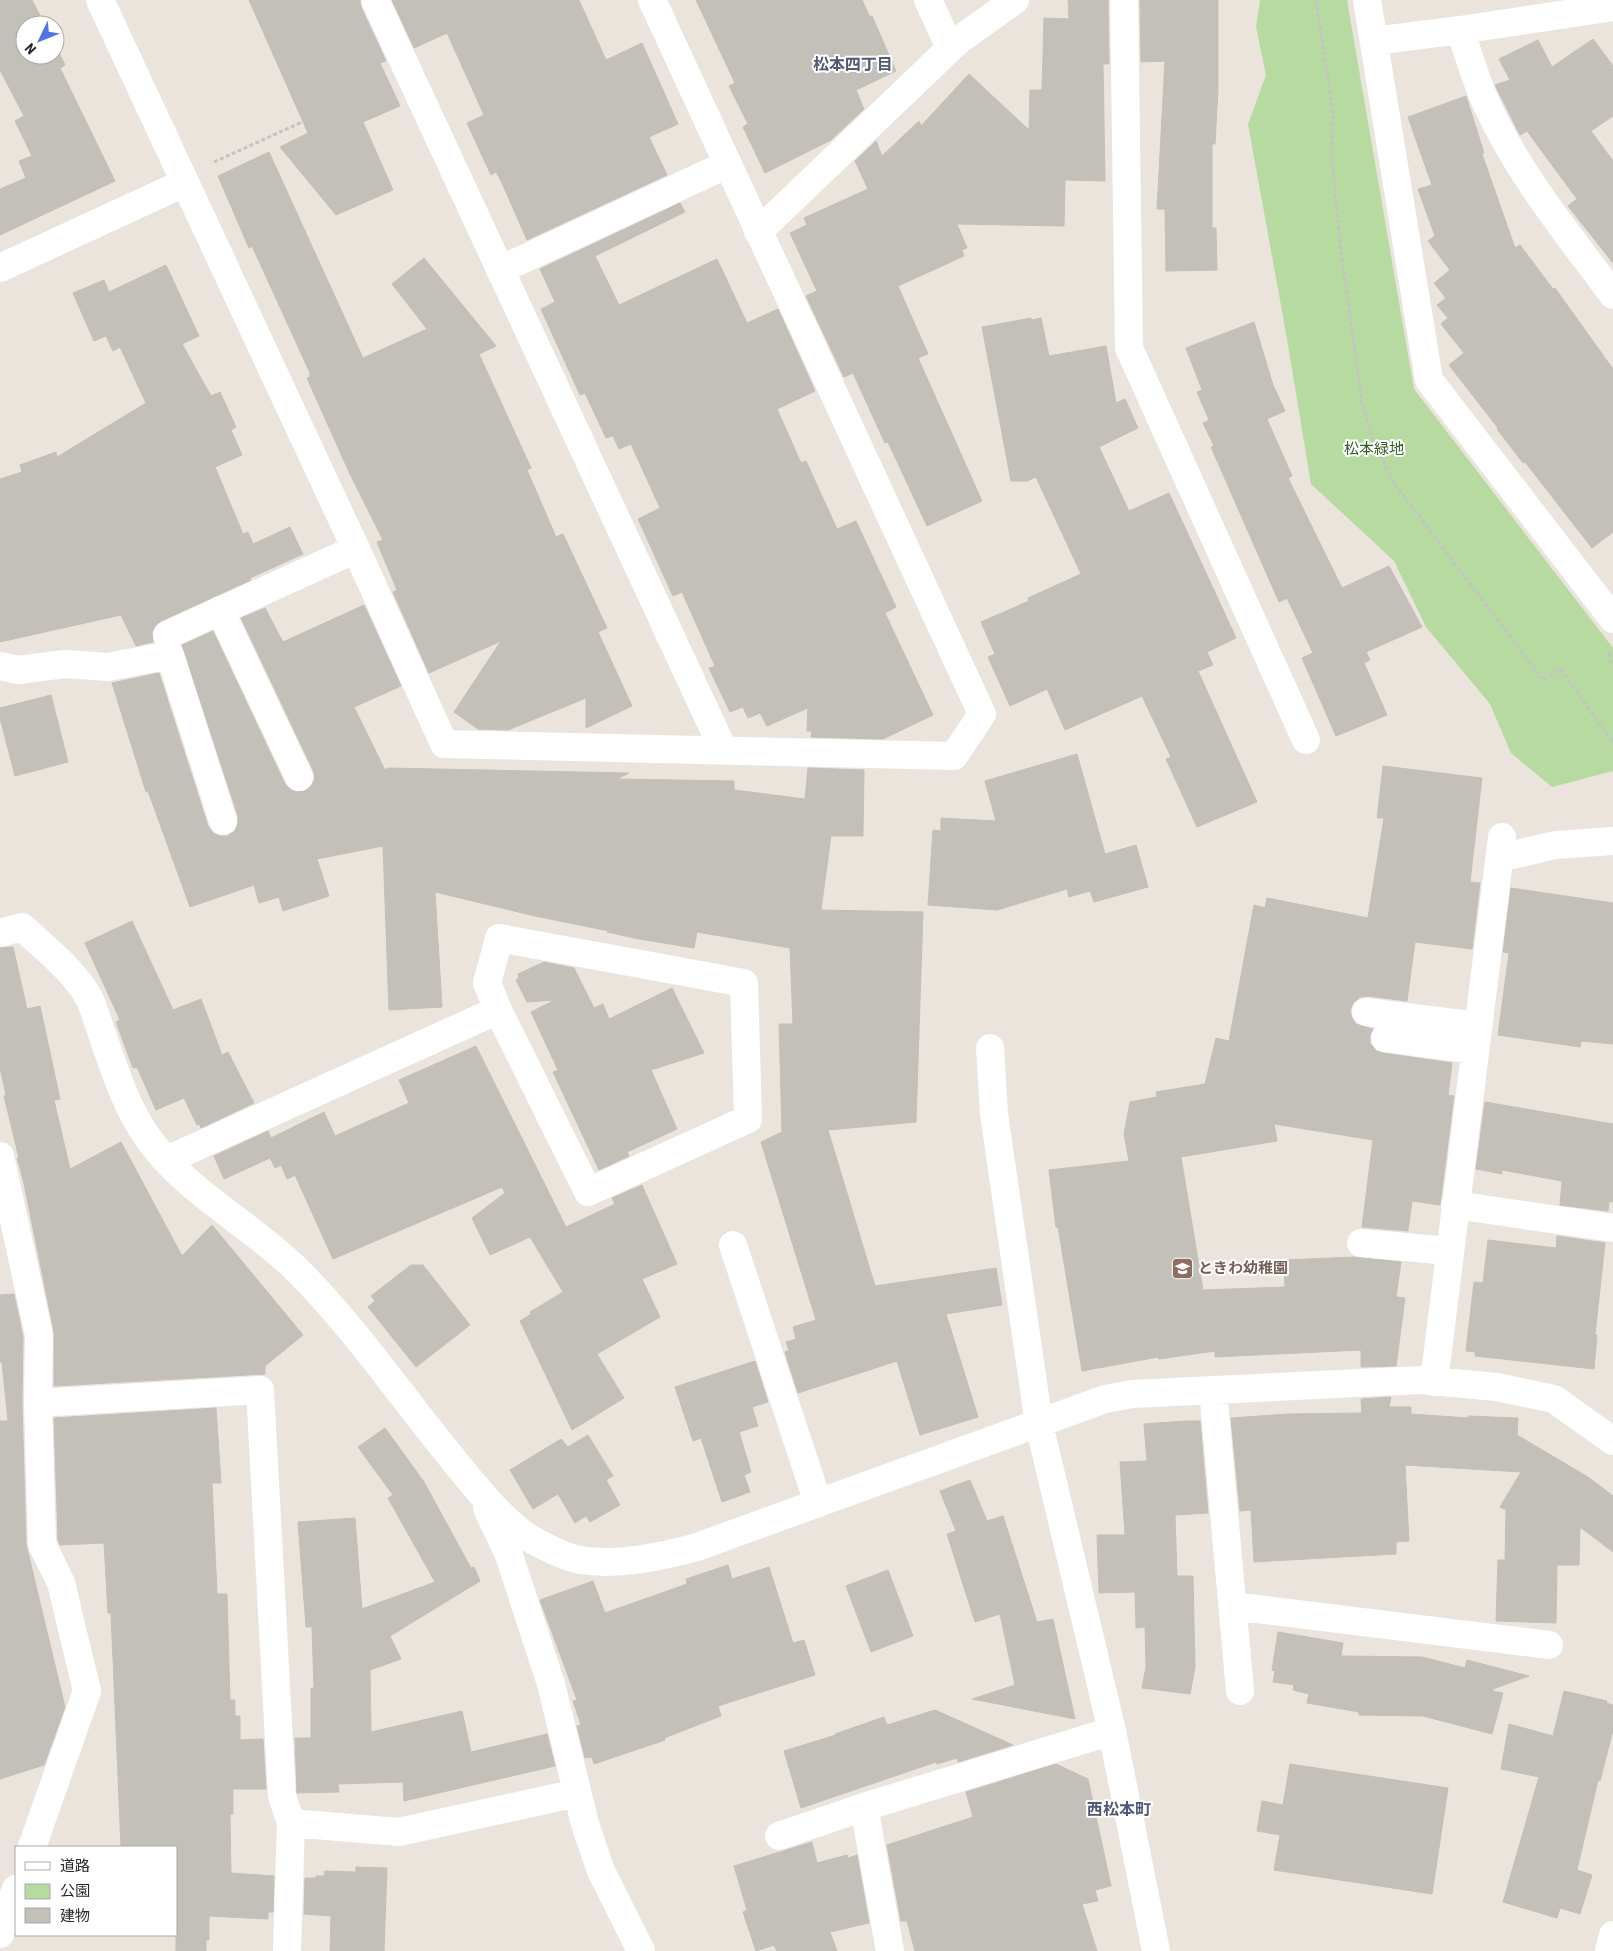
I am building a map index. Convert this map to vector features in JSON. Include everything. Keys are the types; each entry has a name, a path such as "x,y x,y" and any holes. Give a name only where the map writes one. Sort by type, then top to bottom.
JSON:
{"street":[{"path":"100,0 356,549 444,744 723,749 954,756 982,714 652,0"},
{"path":"374,0 723,749"},
{"path":"928,0 950,48"},
{"path":"758,232 950,48 1015,0"},
{"path":"1124,0 1129,348 1306,740"},
{"path":"1368,0 1429,380 1613,619"},
{"path":"1374,41 1613,7"},
{"path":"1460,30 1486,104 1508,146 1540,197 1613,295"},
{"path":"500,270 728,164"},
{"path":"0,268 184,183"},
{"path":"0,666 18,670 65,664 108,667 169,645 220,610 356,549"},
{"path":"220,610 299,777"},
{"path":"169,645 223,821"},
{"path":"1434,1382 1501,848 1613,842"},
{"path":"0,933 22,927 64,966 89,998 126,1102 148,1138 167,1160 213,1202 294,1267 348,1326 480,1493 520,1532 577,1559 603,1562 634,1561 697,1547 1105,1399 1132,1394 1421,1380 1497,1387 1554,1399 1613,1440"},
{"path":"499,938 744,984 748,1118 588,1192 498,1010 487,983 499,938"},
{"path":"167,1160 498,1010"},
{"path":"1366,1012 1476,1038"},
{"path":"1385,1038 1476,1038"},
{"path":"990,1048 994,1114 1039,1424 1112,1731 1156,1951"},
{"path":"0,1156 38,1336 42,1544 61,1583 87,1691 32,1846"},
{"path":"1455,1205 1613,1228"},
{"path":"1361,1243 1449,1252"},
{"path":"733,1244 818,1502"},
{"path":"38,1403 260,1390 282,1796 291,1822 287,1951"},
{"path":"1213,1390 1240,1691"},
{"path":"480,1493 512,1564 550,1684 577,1793 600,1871 641,1951"},
{"path":"1233,1606 1549,1645"},
{"path":"778,1836 864,1807 1112,1731"},
{"path":"291,1822 399,1832 577,1793"},
{"path":"864,1807 890,1951"},
{"path":"0,1934 15,1892"},
{"path":"1609,1951 1613,1935"}],"path":[{"path":"221,159 386,83"},
{"path":"1608,656 1613,666"}],"green space":[{"name":"松本緑地","path":"1260,0 1347,0 1414,389 1613,648 1613,771 1552,787 1511,753 1490,704 1426,627 1394,561 1311,484 1248,124 1266,75 1256,27"}],"building":[{"path":"0,0 32,0 40,15 15,15 15,65 65,65 60,68 115,181 0,235 0,189 26,178 19,161 32,156 15,121 24,116 0,70"},
{"path":"249,0 360,0 361,7 386,61 380,63 400,106 363,122 393,190 336,215 280,147 308,133"},
{"path":"392,0 579,0 606,60 642,43 678,124 649,137 667,175 527,240 502,183 496,172 491,175 467,123 484,115 447,33 414,48"},
{"path":"696,0 862,0 870,17 872,16 896,71 856,90 864,109 831,140 765,173 743,127 748,124 729,86 735,83"},
{"path":"1068,0 1108,0 1109,64 1103,64 1105,181 1065,180 1064,226 957,224 967,248 962,250 964,256 898,286 928,354 918,358 982,501 927,526 888,442 885,443 853,373 844,377 806,296 817,291 790,233 807,225 804,218 868,189 855,161 876,141 882,156 919,121 921,126 969,74 1029,130 1030,90 1042,90 1044,18 1069,19"},
{"path":"1140,0 1218,0 1218,89 1215,144 1212,144 1212,228 1216,228 1217,270 1166,271 1165,209 1157,209 1165,61 1141,62"},
{"path":"1593,39 1613,66 1613,116 1591,131 1613,161 1613,263 1568,206 1577,199 1527,131 1520,135 1495,85 1510,80 1499,59 1538,40 1552,67"},
{"path":"1466,96 1484,153 1482,154 1515,248 1520,245 1553,289 1555,288 1613,369 1613,532 1592,548 1525,462 1523,463 1449,365 1464,353 1441,324 1448,318 1437,305 1446,298 1434,283 1450,270 1428,241 1435,236 1418,189 1432,185 1408,117"},
{"path":"269,152 363,358 427,329 392,284 424,258 496,346 479,354 531,468 527,470 556,537 563,534 607,628 598,632 632,706 586,728 586,698 508,730 478,729 454,712 501,641 429,673 393,592 397,590 377,542 383,540 349,472 307,378 310,377 310,373 252,246 249,248 218,176"},
{"path":"680,203 685,212 595,256 619,305 717,259 747,323 778,309 815,391 777,409 801,463 806,461 837,529 856,521 896,607 885,613 933,715 883,739 811,737 812,731 807,731 808,708 767,726 760,713 748,718 743,707 730,712 709,668 715,666 682,592 673,596 638,519 660,508 631,444 619,449 613,436 606,438 585,393 580,395 541,309 555,302 540,269"},
{"path":"166,265 199,336 182,344 211,396 220,392 236,427 231,430 242,455 215,467 243,534 248,532 253,544 290,527 303,554 161,621 155,626 152,633 153,642 136,646 121,615 0,642 0,479 22,472 20,465 56,452 57,457 146,403 120,347 113,351 106,336 94,341 73,293 104,280 109,292"},
{"path":"1031,318 1032,320 1041,318 1049,356 1106,346 1116,403 1125,399 1138,428 1099,447 1129,511 1169,493 1236,638 1207,652 1213,665 1198,671 1257,802 1197,827 1166,759 1171,757 1142,696 1065,730 1047,689 1010,706 988,657 995,654 981,622 1029,601 1028,598 1081,574 1036,477 1027,481 1011,481 982,327"},
{"path":"1254,322 1273,385 1285,411 1267,419 1292,476 1288,478 1342,588 1389,566 1422,627 1366,652 1370,660 1364,663 1387,715 1336,736 1302,658 1313,653 1287,598 1279,602 1211,447 1214,446 1203,423 1209,420 1197,392 1202,390 1186,348"},
{"path":"364,605 401,686 354,707 385,770 388,768 629,773 617,779 734,781 734,790 805,799 808,768 864,770 863,836 831,836 821,910 923,912 916,1122 828,1130 875,1286 996,1268 1002,1305 946,1314 978,1417 920,1435 897,1361 798,1393 785,1352 789,1350 786,1342 796,1339 793,1327 816,1320 761,1142 782,1132 779,1024 793,1024 790,948 697,932 694,948 639,939 435,892 442,1007 389,1010 383,846 317,859 329,896 283,911 279,897 259,903 254,885 190,907 148,791 146,792 112,683 159,673 208,826 213,833 227,836 235,831 238,824 238,816 182,645 213,631 285,784 291,790 297,792 305,791 312,785 315,778 313,770 241,618 265,608 283,642"},
{"path":"51,695 68,762 15,776 0,718 0,708"},
{"path":"1077,754 1105,854 1136,845 1148,887 1094,902 1090,891 1069,897 1067,889 997,910 928,905 933,830 941,831 941,818 996,821 985,781"},
{"path":"1383,766 1482,778 1470,882 1480,883 1472,949 1415,942 1407,1001 1368,996 1360,997 1353,1003 1350,1011 1356,1024 1373,1029 1370,1035 1370,1043 1376,1051 1452,1063 1448,1095 1454,1096 1440,1205 1412,1201 1408,1231 1362,1227 1373,1140 1274,1124 1277,1141 1181,1157 1203,1290 1285,1287 1284,1260 1354,1257 1401,1262 1396,1297 1405,1298 1396,1366 1361,1367 1361,1350 1215,1357 1215,1351 1159,1359 1158,1357 1082,1371 1058,1227 1056,1227 1049,1170 1129,1161 1124,1134 1130,1102 1157,1097 1156,1092 1205,1084 1216,1038 1229,1041 1254,905 1265,908 1267,898 1368,918 1384,818 1377,818"},
{"path":"1511,888 1613,903 1613,1044 1581,1041 1580,1047 1498,1035 1509,953 1503,952"},
{"path":"132,921 173,1010 201,999 222,1055 228,1052 254,1103 201,1128 199,1124 197,1125 184,1098 156,1110 137,1067 133,1068 116,1022 120,1020 85,943"},
{"path":"13,947 27,1009 40,1006 60,1099 54,1100 70,1169 121,1142 182,1256 212,1225 303,1335 265,1366 265,1374 54,1386 54,1332 23,1179 17,1158 19,1158 4,1096 6,1095 0,1068 0,948"},
{"path":"544,962 574,968 594,1008 603,1004 609,1019 672,988 704,1053 651,1070 677,1129 627,1152 629,1156 599,1170 553,1072 558,1070 531,1012 555,1000 527,1002 516,980 519,978 518,974"},
{"path":"476,1046 566,1227 615,1204 612,1198 642,1185 677,1264 642,1279 660,1317 597,1354 624,1398 572,1430 520,1321 531,1314 530,1312 563,1292 530,1237 490,1255 472,1218 505,1193 502,1187 333,1259 295,1175 287,1179 281,1165 275,1168 270,1158 224,1179 214,1156 268,1131 271,1138 324,1112 335,1136 409,1103 399,1080"},
{"path":"1485,1102 1613,1124 1613,1202 1609,1201 1608,1211 1560,1205 1562,1181 1502,1170 1502,1174 1476,1169"},
{"path":"1557,1236 1605,1243 1595,1335 1597,1335 1594,1369 1475,1356 1476,1352 1466,1351 1474,1282 1483,1283 1488,1240 1556,1248"},
{"path":"411,1265 423,1265 470,1325 416,1367 368,1307 375,1301 371,1296"},
{"path":"14,1294 23,1337 22,1403 26,1544 65,1707 44,1765 0,1779 0,1421 8,1421 2,1362 0,1362 0,1295"},
{"path":"755,1361 768,1402 752,1407 758,1426 739,1432 751,1472 744,1475 750,1492 722,1502 701,1438 693,1441 675,1387"},
{"path":"1391,1397 1389,1407 1411,1407 1411,1414 1468,1418 1468,1416 1518,1418 1517,1435 1588,1477 1613,1496 1613,1552 1580,1527 1579,1565 1557,1565 1556,1623 1496,1621 1498,1560 1505,1560 1506,1510 1500,1507 1521,1472 1405,1465 1409,1541 1396,1542 1396,1554 1254,1562 1251,1510 1240,1511 1231,1418 1288,1414 1362,1413 1361,1399"},
{"path":"216,1408 221,1483 212,1483 217,1594 227,1594 230,1700 235,1700 235,1716 240,1716 240,1740 263,1739 266,1789 233,1789 233,1814 230,1814 231,1873 274,1876 273,1912 268,1912 268,1919 209,1916 209,1940 206,1940 206,1951 176,1951 176,1936 178,1936 178,1846 121,1846 111,1613 108,1613 104,1543 60,1545 58,1540 54,1418"},
{"path":"1200,1421 1208,1513 1175,1515 1177,1576 1193,1576 1195,1667 1190,1694 1142,1688 1146,1667 1145,1627 1136,1628 1135,1592 1099,1593 1097,1535 1125,1535 1120,1462 1147,1461 1144,1424"},
{"path":"385,1428 424,1482 471,1568 474,1567 480,1581 390,1636 401,1659 370,1670 371,1732 462,1711 471,1752 547,1734 555,1766 404,1801 403,1782 338,1784 339,1792 297,1793 295,1738 311,1738 311,1688 314,1688 312,1627 306,1627 298,1522 355,1518 362,1609 435,1582 388,1498 393,1495 358,1447"},
{"path":"588,1435 613,1476 606,1480 620,1505 590,1522 586,1516 575,1523 558,1494 533,1509 510,1470 561,1439 568,1447"},
{"path":"970,1480 987,1521 1003,1516 1037,1622 1053,1619 1075,1719 972,1699 1015,1685 1000,1614 975,1622 947,1534 956,1531 940,1491"},
{"path":"728,1565 732,1579 769,1567 793,1643 804,1640 815,1675 718,1706 721,1716 664,1738 665,1740 594,1764 592,1757 585,1758 577,1726 581,1725 573,1701 577,1700 540,1600 593,1581 605,1613 687,1584 686,1579"},
{"path":"888,1570 913,1636 871,1652 846,1586"},
{"path":"1278,1632 1343,1643 1341,1656 1422,1657 1465,1668 1467,1660 1529,1676 1493,1689 1493,1691 1503,1693 1492,1734 1423,1716 1359,1715 1359,1712 1307,1703 1309,1694 1293,1690 1294,1685 1273,1682 1275,1671 1272,1670"},
{"path":"1564,1691 1607,1701 1606,1703 1613,1705 1613,1730 1600,1781 1598,1780 1577,1870 1592,1875 1580,1914 1560,1908 1557,1918 1503,1902 1539,1777 1501,1769 1509,1724 1553,1736"},
{"path":"935,1710 1013,1745 958,1762 957,1758 937,1764 936,1762 801,1808 784,1751 836,1735 884,1717 887,1725"},
{"path":"1056,1764 1088,1779 1111,1886 1095,1890 1098,1901 1082,1904 1097,1951 915,1951 907,1921 901,1921 887,1845 973,1817 966,1792"},
{"path":"1290,1764 1448,1788 1432,1894 1274,1870 1280,1835 1257,1831 1262,1801 1283,1805"},
{"path":"812,1842 817,1863 847,1855 848,1858 857,1855 869,1923 830,1932 837,1951 777,1951 774,1945 756,1951 743,1912 747,1910 734,1866"},
{"path":"356,1867 387,1868 384,1951 330,1951 331,1916 304,1914 305,1878 324,1876 325,1871 356,1872"}],"place":[{"name":"ときわ幼稚園","path":"1182,1268"}],"district":[{"name":"松本四丁目","path":"853,64"},
{"name":"西松本町","path":"1119,1809"}]}
